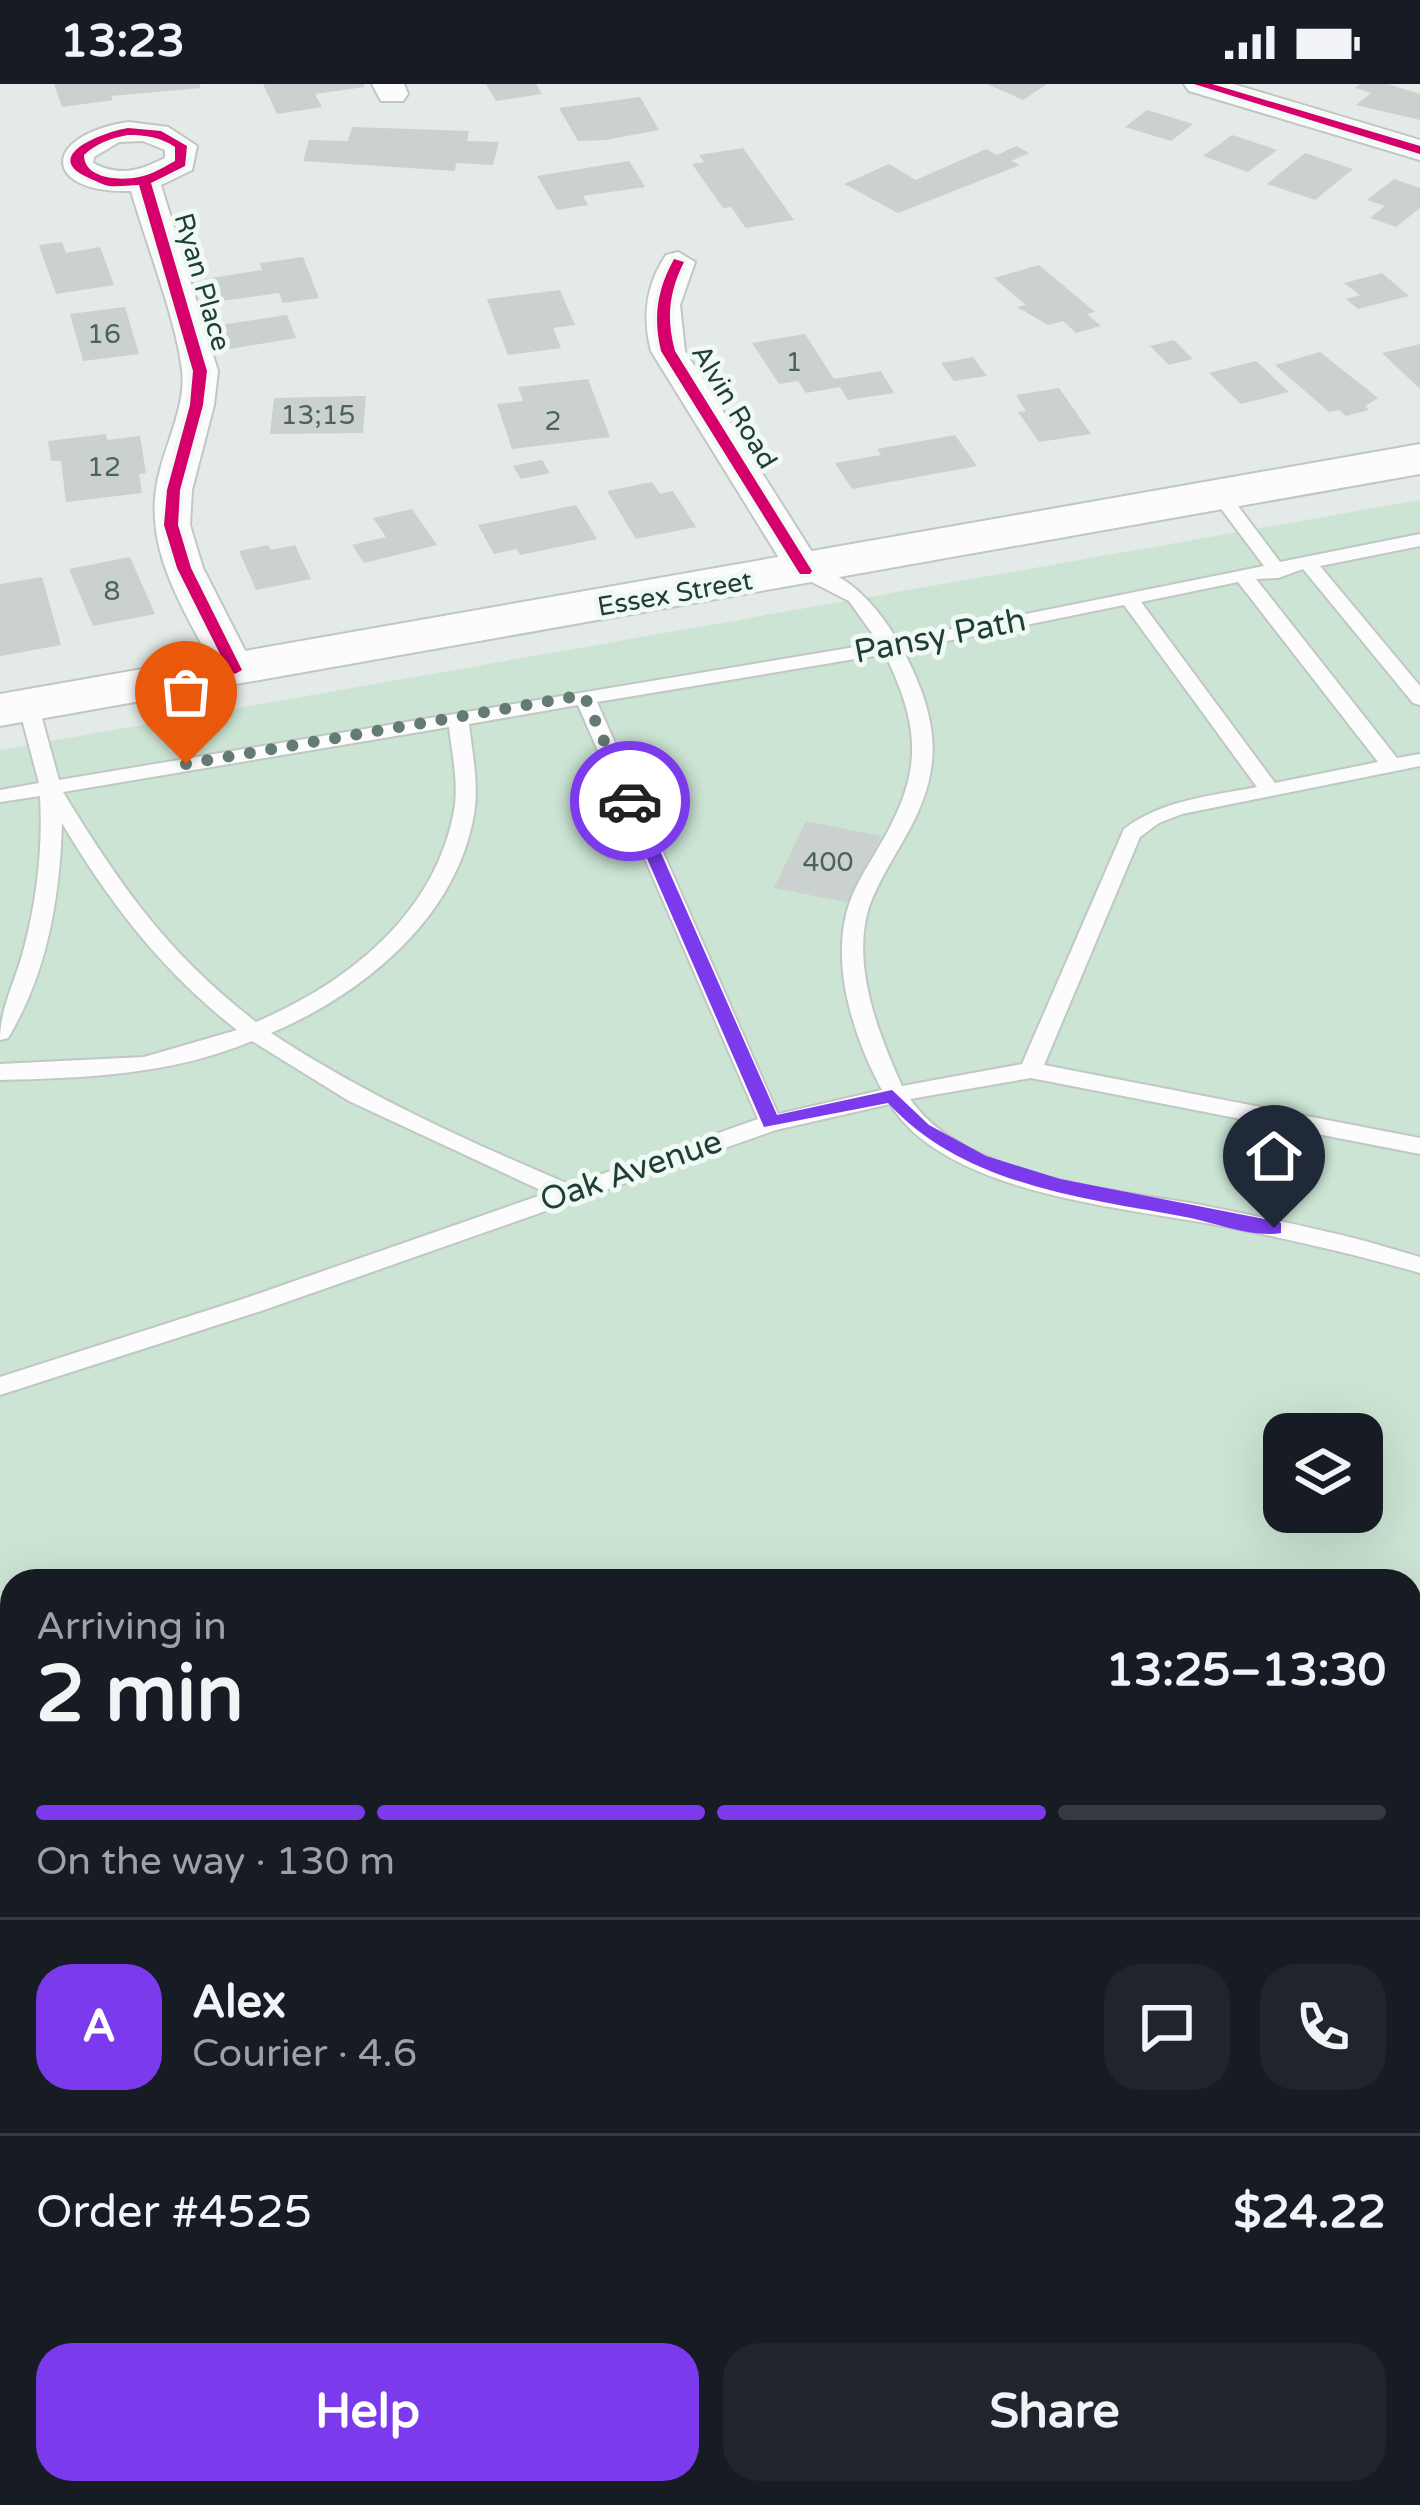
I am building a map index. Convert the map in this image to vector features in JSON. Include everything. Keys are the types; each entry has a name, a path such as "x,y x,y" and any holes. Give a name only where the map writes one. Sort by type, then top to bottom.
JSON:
{"main road":[{"name":"Essex Street","path":"14,707 805,572 1420,459"}],"street":[{"path":"1200,84 1420,150"},
{"name":"Ryan Place","path":"144,181 200,370 200,392 170,512 173,537 235,670"},
{"name":"Alvin Road","path":"678,262 665,287 659,319 668,351 805,572"}],"lane":[{"path":"1222,498 1278,572"},
{"name":"Pansy Path","path":"0,796 889,647 1310,566 1420,540"},
{"path":"1310,566 1420,699"},
{"path":"805,572 860,601 924,718 925,766 908,817 856,911 855,964 865,1026 892,1096 922,1130 980,1160 1038,1179 1348,1243 1420,1264"},
{"path":"1245,578 1392,766"},
{"path":"1130,600 1271,792"},
{"path":"584,695 771,1123"},
{"path":"14,707 50,787 98,866 167,957 220,1008 364,1102 566,1192"},
{"path":"0,1072 125,1067 189,1055 258,1031 353,979 408,927 445,869 464,811 458,719"},
{"path":"1030,1070 1131,834 1152,818 1178,809 1420,760"},
{"path":"0,1033 28,972 46,876 50,787"},
{"name":"Oak Avenue","path":"0,1386 252,1305 771,1123 1030,1070 1420,1146"}],"green space":[{"path":"1420,500 1420,1569 0,1569 0,750"}],"building":[{"path":"54,84 199,84 201,88 111,96 113,100 62,107"},
{"path":"263,84 364,87 315,94 322,107 277,114"},
{"path":"486,84 536,84 542,94 496,101"},
{"path":"987,84 1047,84 1023,100"},
{"path":"1388,84 1420,94 1420,120 1356,105 1371,93 1355,88"},
{"path":"640,97 659,130 578,141 559,108"},
{"path":"1147,110 1193,124 1171,141 1125,127"},
{"path":"352,127 469,131 467,141 499,142 493,165 456,163 455,171 303,161 309,140 348,141"},
{"path":"1232,135 1277,150 1248,172 1203,156"},
{"path":"1016,146 1029,153 1011,161 1020,165 898,213 844,184 889,164 916,180 986,149 997,155"},
{"path":"743,148 794,220 746,228 731,207 723,208 692,164 704,162 699,155"},
{"path":"1305,153 1353,169 1315,200 1267,184"},
{"path":"629,161 645,187 583,196 588,205 557,210 537,176"},
{"path":"1394,179 1420,188 1420,208 1396,227 1370,218 1385,206 1367,200"},
{"path":"62,242 66,253 100,247 114,285 56,294 39,245"},
{"path":"303,257 319,298 283,303 279,293 213,302 205,279 262,270 260,263"},
{"path":"1039,265 1095,312 1087,314 1101,326 1076,333 1063,321 1048,325 1017,307 1026,305 994,278"},
{"path":"1382,273 1409,296 1358,309 1346,299 1360,295 1344,283"},
{"path":"560,290 575,325 553,328 561,348 508,355 487,299"},
{"path":"125,307 139,354 83,361 70,314"},
{"path":"287,315 296,338 229,349 220,325"},
{"path":"805,334 834,379 881,371 894,393 848,400 840,387 806,393 798,381 779,384 752,343"},
{"path":"1174,340 1193,359 1169,365 1150,346"},
{"path":"1420,344 1420,389 1382,353"},
{"path":"1320,352 1378,398 1365,406 1369,410 1346,416 1339,410 1329,412 1275,365"},
{"path":"973,357 987,376 954,381 941,363"},
{"path":"1256,361 1289,392 1241,404 1209,373"},
{"path":"588,379 610,437 512,449 497,404 523,401 518,387"},
{"path":"1059,388 1091,434 1039,442 1018,412 1026,411 1016,395"},
{"path":"366,396 363,433 270,434 274,398"},
{"path":"106,434 107,440 140,436 146,473 139,474 142,493 66,502 61,461 51,461 48,441"},
{"path":"955,435 977,466 852,489 835,463 881,455 877,449"},
{"path":"542,460 550,473 521,479 513,466"},
{"path":"652,482 660,494 673,491 696,527 636,539 607,491"},
{"path":"576,505 597,539 520,555 517,549 494,554 478,525"},
{"path":"412,509 437,545 364,563 352,545 386,537 373,518"},
{"path":"268,545 271,550 295,545 311,579 256,590 239,551"},
{"path":"130,557 155,614 93,626 69,569"},
{"path":"42,577 61,645 0,656 0,584"},
{"path":"806,821 881,836 850,903 774,888"}],"cycle path":[{"path":"1200,84 1420,150"},
{"path":"144,181 108,182 82,171 78,154 100,138 128,131 157,134 181,146 181,163 144,181 200,371 196,405 173,490 171,525 184,568 235,670"},
{"path":"678,262 663,305 668,351 805,571"}],"way so far":[{"path":"186,764 584,695 630,801"}],"route":[{"path":"630,801 771,1123 843,1103 892,1096 922,1130 980,1160 1058,1186 1274,1228"}]}
